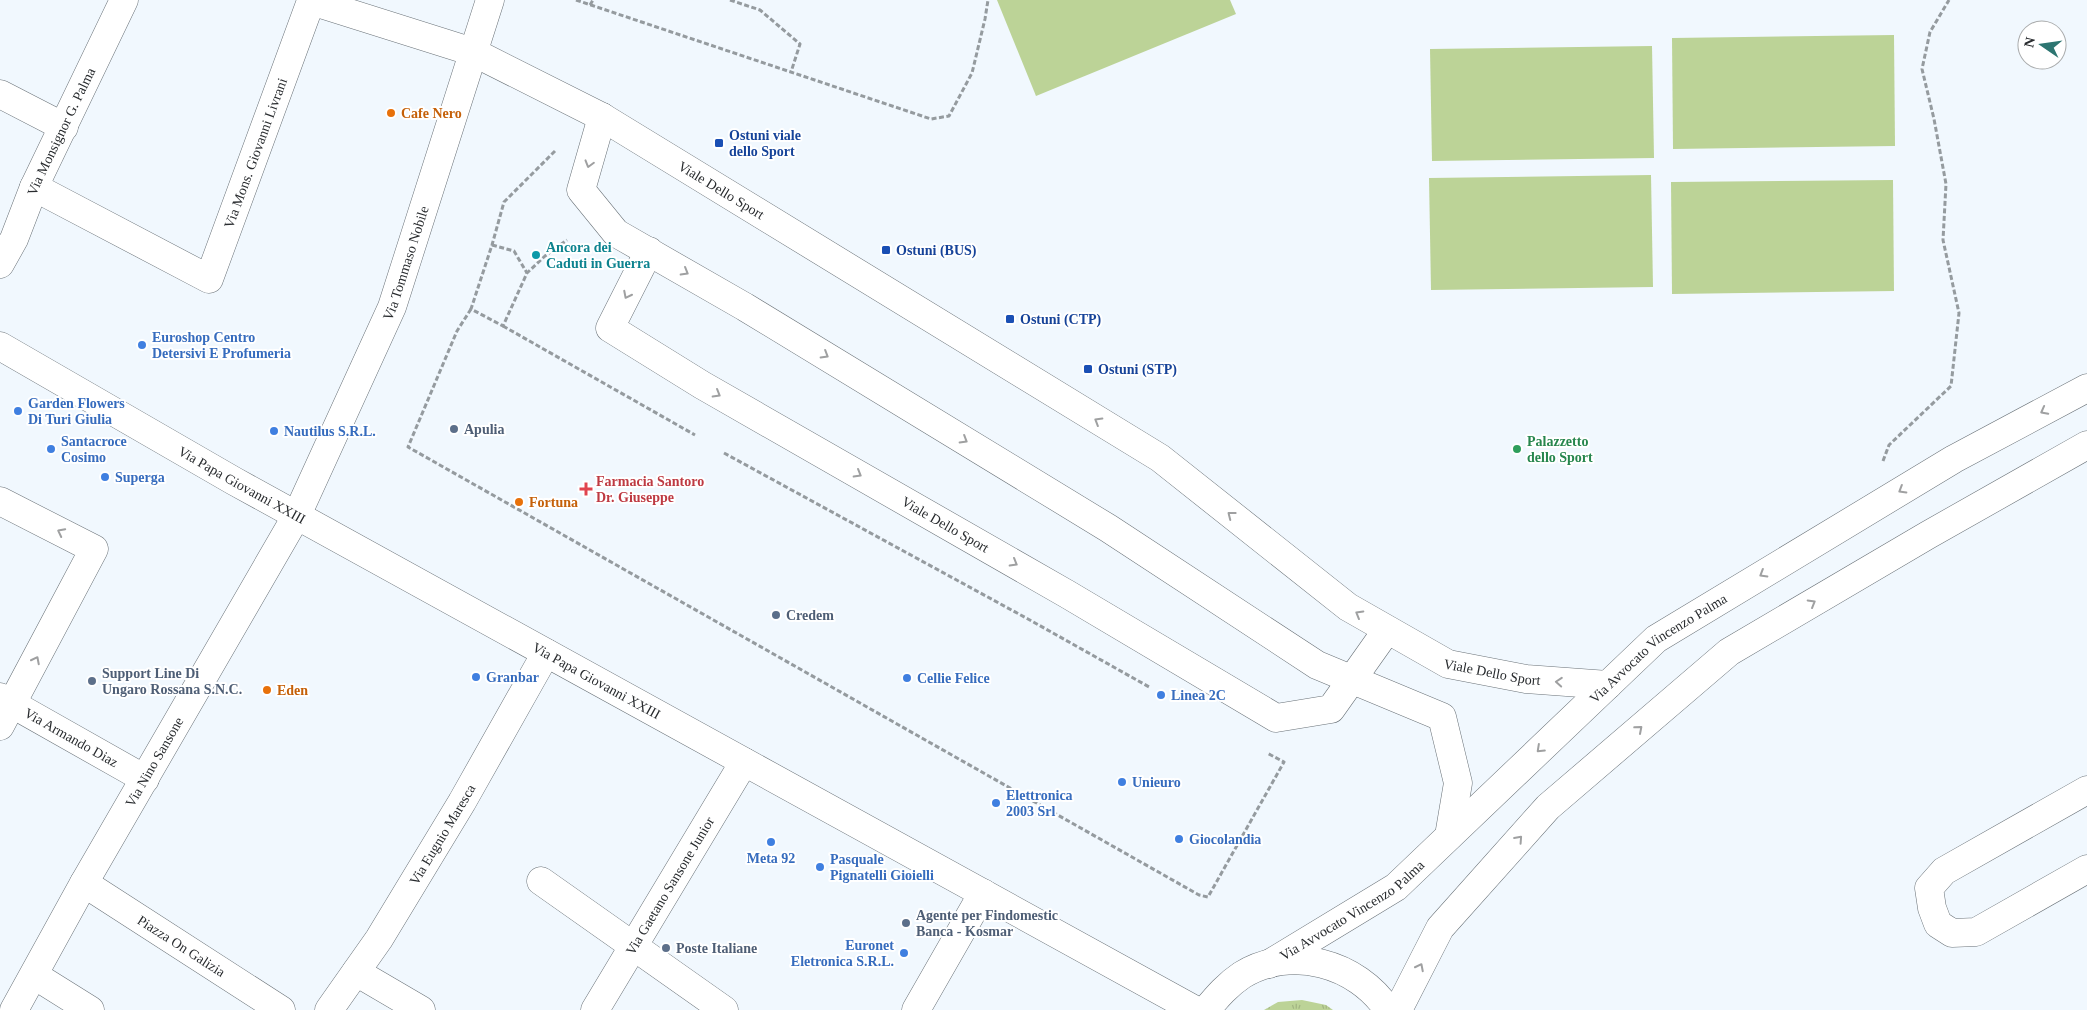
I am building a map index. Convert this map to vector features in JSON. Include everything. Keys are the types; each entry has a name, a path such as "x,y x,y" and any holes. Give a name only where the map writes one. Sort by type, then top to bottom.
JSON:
{"street":[{"name":"Via Monsignor G. Palma","path":"0,264 14,239 34,187 124,0"},
{"name":"Via Tommaso Nobile","path":"297,516 392,307 490,0"},
{"name":"Via Mons. Giovanni Livrani","path":"34,187 209,279 311,1 473,52"},
{"name":"Viale Dello Sport","path":"473,52 602,117 1160,458 1348,607 1387,630 1448,664 1526,679 1608,685"},
{"path":"0,94 64,127"},
{"path":"602,117 581,190 616,233 746,306 1100,523 1317,665 1442,717 1458,782 1449,836"},
{"name":"Viale Dello Sport","path":"649,251 610,328 702,385 1067,594 1276,718 1331,709 1387,630"},
{"name":"Via Papa Giovanni XXIII","path":"0,346 297,516 1195,1010"},
{"name":"Via Avvocato Vincenzo Palma","path":"1269,964 1396,887 1656,639 1954,459 2087,388"},
{"path":"1398,1010 1440,928 1548,806 1729,652 1928,535 2087,445"},
{"path":"0,501 94,549 4,709"},
{"name":"Via Nino Sansone","path":"14,1010 84,883 297,516"},
{"name":"Via Eugnio Maresca","path":"329,1010 379,939 462,802 546,653"},
{"name":"Via Armando Diaz","path":"4,709 145,779"},
{"name":"Via Gaetano Sansone Junior","path":"595,1010 744,762"},
{"path":"2087,790 1944,871 1929,888 1932,908 1938,924 1952,933 1976,932 2087,869"},
{"path":"541,881 724,1010"},
{"name":"Piazza On Galizia","path":"84,883 281,1010"},
{"path":"916,1010 982,893"},
{"path":"1206,1010 1220,992 1243,975 1269,964 1293,960 1317,962 1341,969 1362,982 1380,998 1388,1010"},
{"path":"356,972 421,1010"},
{"path":"34,975 90,1010"}],"path":[{"path":"576,0 931,119 949,116 972,73 988,0"},
{"path":"590,4 593,0"},
{"path":"730,0 760,10 800,44 791,72"},
{"path":"1900,491 1882,462 1889,445 1951,386 1959,313 1943,240 1946,184 1934,119 1922,69 1930,32 1949,0"},
{"path":"555,150 504,202 492,245 470,309 457,331 408,447 1199,895 1208,898 1284,762 1266,752"},
{"path":"503,326 528,273 545,256 568,240"},
{"path":"492,245 514,251 528,273"},
{"path":"470,309 695,435"},
{"path":"724,453 1013,610 1154,690"}],"green space":[{"path":"997,0 1230,0 1236,14 1036,96"},
{"path":"1894,35 1895,146 1673,149 1672,38"},
{"path":"1652,46 1654,158 1432,161 1430,49"},
{"path":"1651,175 1653,287 1431,290 1429,178"},
{"path":"1893,180 1894,291 1672,294 1671,182"},
{"path":"1302,1000 1326,1005 1333,1010 1264,1010 1278,1002"}],"place":[{"name":"Cafe Nero","path":"391,113"},
{"name":"Ostuni viale dello Sport","path":"719,143"},
{"name":"Ostuni (BUS)","path":"886,250"},
{"name":"Ancora dei Caduti in Guerra","path":"536,255"},
{"name":"Ostuni (CTP)","path":"1010,319"},
{"name":"Euroshop Centro Detersivi E Profumeria","path":"142,345"},
{"name":"Ostuni (STP)","path":"1088,369"},
{"name":"Garden Flowers Di Turi Giulia","path":"18,411"},
{"name":"Apulia","path":"454,429"},
{"name":"Nautilus S.R.L.","path":"274,431"},
{"name":"Santacroce Cosimo","path":"51,449"},
{"name":"Palazzetto dello Sport","path":"1517,449"},
{"name":"Superga","path":"105,477"},
{"name":"Farmacia Santoro Dr. Giuseppe","path":"586,489"},
{"name":"Fortuna","path":"519,502"},
{"name":"Credem","path":"776,615"},
{"name":"Granbar","path":"476,677"},
{"name":"Cellie Felice","path":"907,678"},
{"name":"Support Line Di Ungaro Rossana S.N.C.","path":"92,681"},
{"name":"Eden","path":"267,690"},
{"name":"Linea 2C","path":"1161,695"},
{"name":"Unieuro","path":"1122,782"},
{"name":"Elettronica 2003 Srl","path":"996,803"},
{"name":"Giocolandia","path":"1179,839"},
{"name":"Meta 92","path":"771,842"},
{"name":"Pasquale Pignatelli Gioielli","path":"820,867"},
{"name":"Agente per Findomestic Banca - Kosmar","path":"906,923"},
{"name":"Poste Italiane","path":"666,948"},
{"name":"Euronet Eletronica S.R.L.","path":"904,953"}]}
